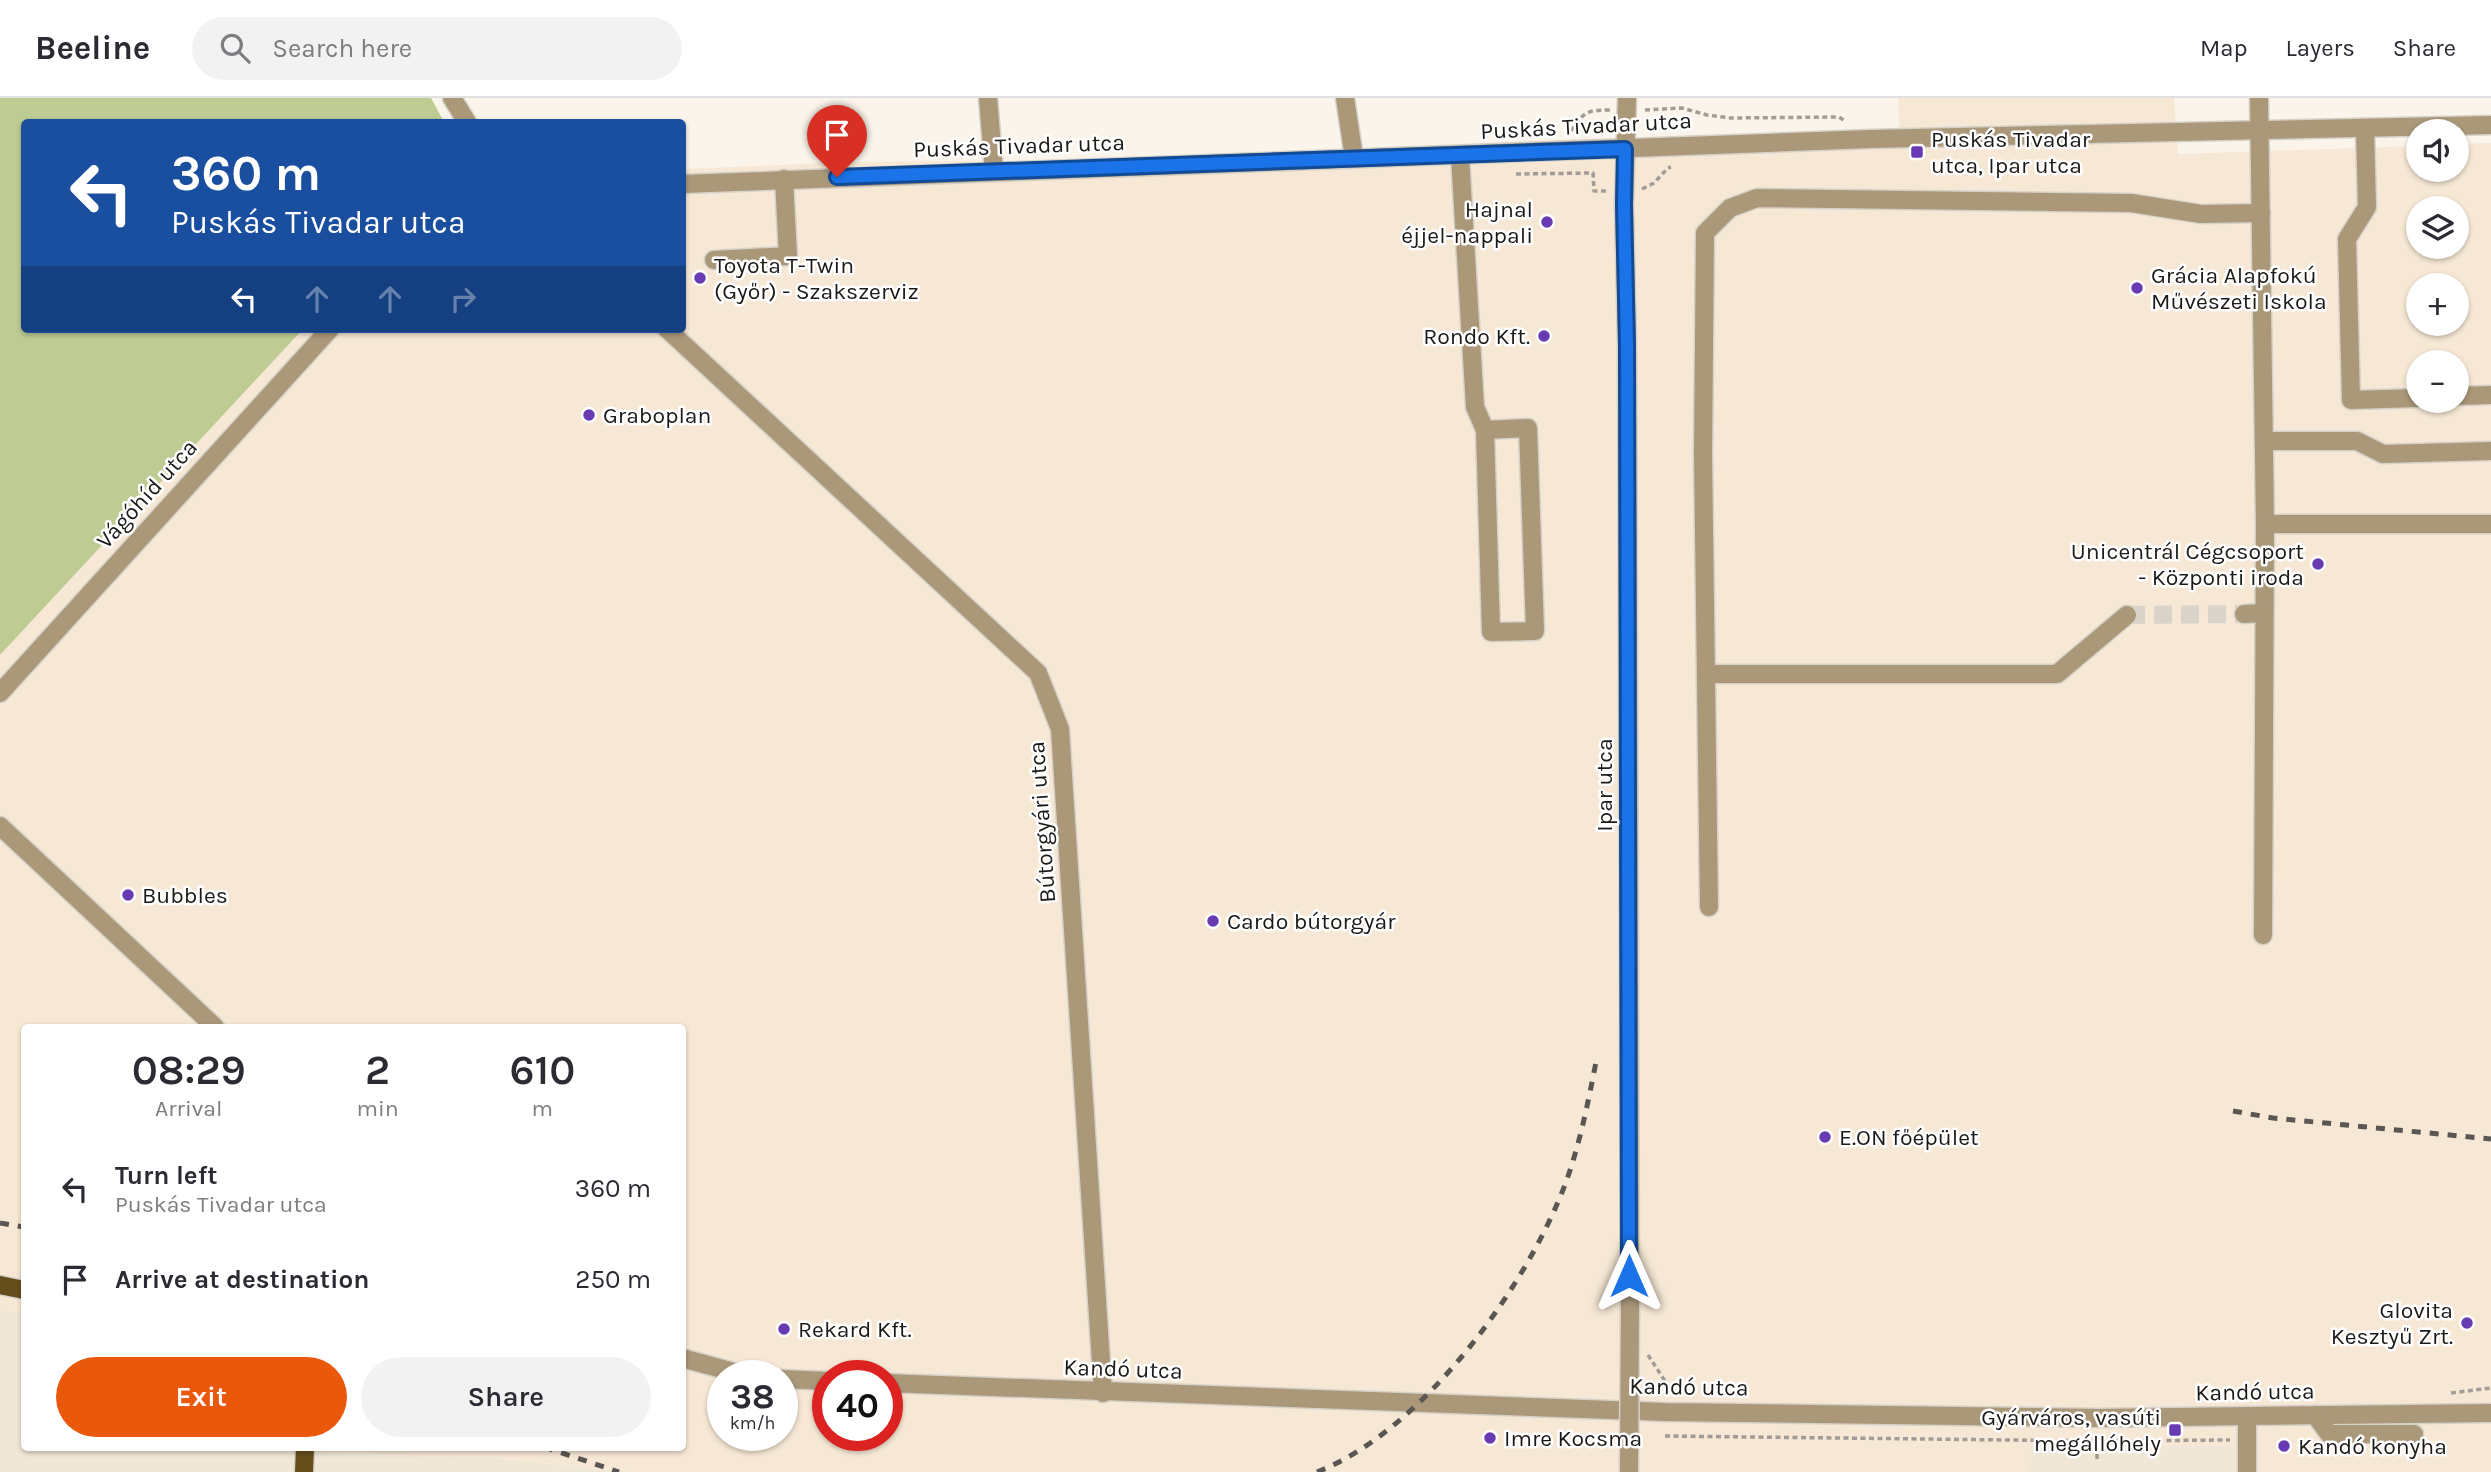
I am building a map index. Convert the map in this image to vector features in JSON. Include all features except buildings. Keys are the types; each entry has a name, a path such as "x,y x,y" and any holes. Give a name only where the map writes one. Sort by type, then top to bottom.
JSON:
{"main road":[{"path":"0,1285 21,1289"},
{"path":"304,1451 304,1472"}],"street":[{"path":"452,98 465,119"},
{"path":"988,98 994,171"},
{"path":"1345,98 1354,158"},
{"name":"Ipar utca","path":"1627,98 1624,205 1627,345 1629,1472"},
{"path":"2259,98 2265,524 2263,935"},
{"name":"Puskás Tivadar utca","path":"686,184 1870,139 2491,125"},
{"path":"2365,129 2367,207 2347,239 2351,400 2406,398"},
{"path":"1460,156 1475,407 1485,430 1491,632 1535,631 1528,428 1485,430"},
{"path":"714,260 788,256 785,179"},
{"path":"1709,907 1703,454 1704,233 1730,208 1757,198 2132,202 2201,214 2261,213"},
{"name":"Vágóhíd utca","path":"0,693 326,333"},
{"name":"Bútorgyári utca","path":"671,333 1038,673 1060,729 1103,1393"},
{"path":"2469,396 2491,395"},
{"path":"2264,441 2357,441 2383,454 2491,451"},
{"path":"2265,524 2491,524"},
{"path":"2244,614 2264,614"},
{"path":"1706,674 2057,674 2127,615"},
{"path":"0,827 212,1024"},
{"path":"686,1359 707,1365"},
{"name":"Kandó utca","path":"903,1384 1665,1412 2098,1418 2491,1413"},
{"path":"2315,1415 2329,1434 2414,1434"},
{"path":"2246,1417 2247,1472"}],"path":[{"path":"1682,108 1731,118 1839,117 1870,139"},
{"path":"1570,132 1589,110 1597,110"},
{"path":"1637,191 1654,183 1668,167 1682,167"},
{"path":"1507,173 1593,173 1594,191"},
{"path":"1646,1353 1665,1381 1666,1393"},
{"path":"1665,1436 2233,1440"}],"shaded area":[{"path":"1898,98 2174,98 2178,154 2406,146 2406,182 2469,182 2469,144 2491,143 2491,1472 2240,1472 2241,1446 2031,1446 2030,1472 630,1472 497,1458 280,1451 686,1451 686,1024 21,1024 21,1313 0,1309 0,655 299,333 686,333 686,169 851,162 1662,155 1900,145"},
{"path":"0,1309 21,1313 21,1451 280,1451 497,1458 630,1472 0,1472"},
{"path":"2030,1446 2241,1446 2240,1472 2030,1472"}],"green space":[{"path":"0,98 431,98 442,119 21,119 21,333 299,333 0,655"}],"tunnel":[{"path":"2127,615 2244,614"}],"railway":[{"path":"1317,1472 1357,1452 1395,1424 1432,1389 1467,1350 1498,1308 1526,1265 1566,1182 1580,1138 1596,1062"},
{"path":"2233,1111 2273,1118 2491,1139"},
{"path":"0,1223 21,1226"},
{"path":"556,1451 619,1472"}],"place":[{"name":"Puskás Tivadar utca, Ipar utca","path":"1917,152"},
{"name":"Hajnal éjjel-nappali","path":"1547,222"},
{"name":"Toyota T-Twin (Győr) - Szakszerviz","path":"700,278"},
{"name":"Grácia Alapfokú Művészeti Iskola","path":"2137,288"},
{"name":"Rondo Kft.","path":"1544,336"},
{"name":"Graboplan","path":"589,415"},
{"name":"Unicentrál Cégcsoport - Központi iroda","path":"2318,564"},
{"name":"Bubbles","path":"128,895"},
{"name":"Cardo bútorgyár","path":"1213,921"},
{"name":"E.ON főépület","path":"1825,1137"},
{"name":"Glovita Kesztyű Zrt.","path":"2467,1323"},
{"name":"Rekard Kft.","path":"784,1329"},
{"name":"Gyárváros, vasúti megállóhely","path":"2175,1430"},
{"name":"Imre Kocsma","path":"1490,1438"},
{"name":"Kandó konyha","path":"2284,1446"}],"route":[{"path":"837,177 1625,149 1629,1276"}]}
